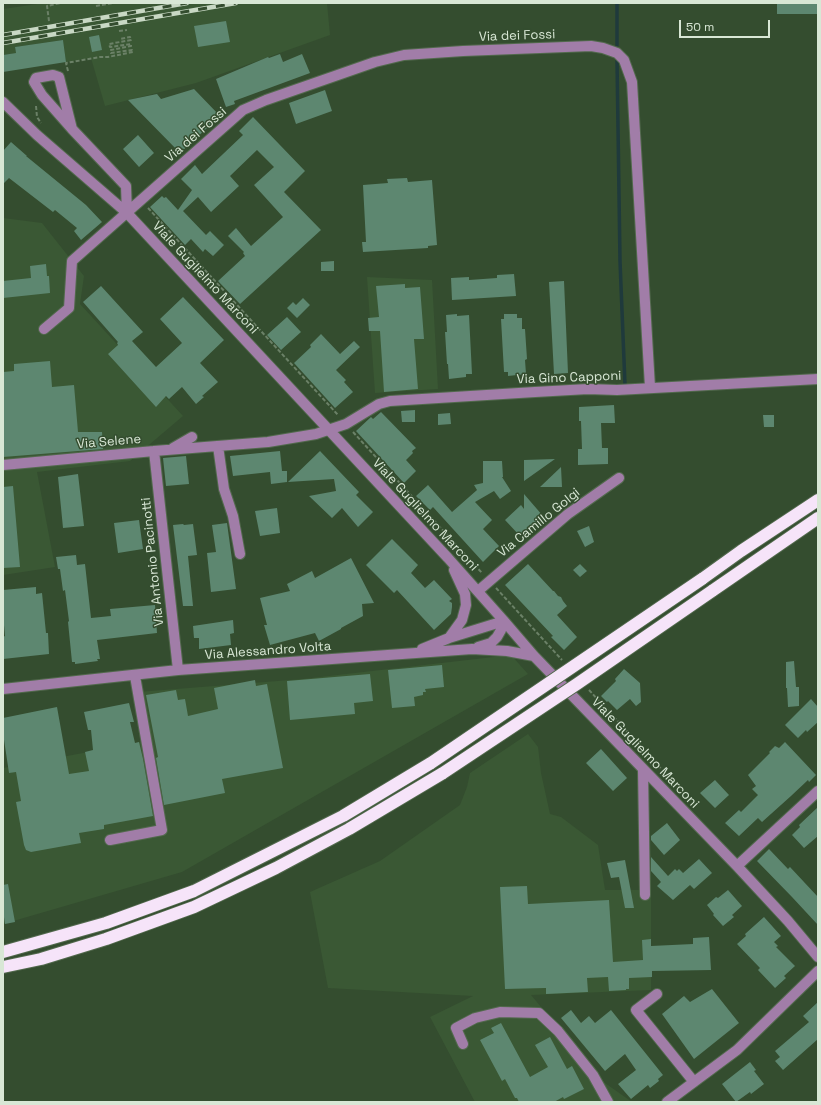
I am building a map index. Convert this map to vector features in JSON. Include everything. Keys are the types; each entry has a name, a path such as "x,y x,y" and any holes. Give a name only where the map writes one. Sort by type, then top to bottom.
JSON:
{"highway":[{"path":"3,952 106,923 194,891 343,816 431,763 818,500"},
{"path":"3,973 41,959 106,939 194,907 276,868 349,829 443,773 577,684 818,518"},
{"path":"3,967 41,959"}],"street":[{"name":"Via dei Fossi","path":"44,329 69,308 72,261 243,110 266,100 386,58 404,54 591,46 617,53 624,60 632,82 650,387"},
{"path":"72,129 59,77 53,75 36,78 34,82 42,95 72,129 126,186 127,213"},
{"name":"Viale Guglielmo Marconi","path":"3,102 37,135 127,213 448,558 534,656 737,866 788,921 818,957"},
{"name":"Via Gino Capponi","path":"328,430 346,424 379,404 390,401 588,389 617,390 818,379"},
{"name":"Via Selene","path":"3,465 268,442 316,434 328,430"},
{"path":"170,450 192,437"},
{"path":"218,446 224,489 233,516 240,554"},
{"name":"Via Antonio Pacinotti","path":"154,451 178,670"},
{"name":"Via Camillo Golgi","path":"478,591 568,514 619,478"},
{"path":"448,558 461,583 465,594 466,605 462,620 449,638"},
{"path":"412,653 449,638 504,621"},
{"path":"472,649 491,643 497,638 504,621"},
{"name":"Via Alessandro Volta","path":"3,689 135,676 178,670 472,649 507,651 534,656"},
{"path":"110,840 162,830 135,676"},
{"path":"643,770 645,894"},
{"path":"737,866 818,791"},
{"path":"667,1102 737,1050 818,970"},
{"path":"657,994 636,1010 694,1082"},
{"path":"463,1044 456,1028 475,1018 500,1012 538,1013 558,1031 593,1075 608,1102"}],"path":[{"path":"49,21 47,6 61,3"},
{"path":"96,6 114,3"},
{"path":"119,32 128,30"},
{"path":"69,76 66,63 133,52 132,50 112,53 111,50 131,46 131,44 110,47 109,44 131,40 130,37 120,39"}],"shaded area":[{"path":"44,3 327,3 330,35 196,83 105,106 91,58 66,62 63,40 15,47 16,53 3,55 3,9"},
{"path":"3,218 42,223 84,276 80,304 183,416 130,461 37,472 55,567 3,575"},
{"path":"367,277 432,280 438,389 375,393"},
{"path":"511,655 528,674 182,872 3,924 3,768 147,741 138,692 303,679"},
{"path":"528,734 538,747 541,773 550,814 561,817 598,845 605,890 651,890 651,990 531,995 605,1083 632,1102 475,1102 430,1017 473,996 328,988 310,892 380,861 460,805 467,787 470,773"}],"building":[{"path":"777,3 818,3 818,14 777,14"},
{"path":"226,21 230,42 198,47 194,26"},
{"path":"99,35 102,50 92,52 89,37"},
{"path":"63,40 66,62 3,72 3,55 16,53 15,47"},
{"path":"280,54 283,62 302,54 310,73 234,101 235,104 226,107 216,79 268,57 269,58"},
{"path":"194,89 220,116 180,153 128,100 157,94 161,99"},
{"path":"325,90 332,111 296,124 289,103"},
{"path":"253,117 305,171 284,192 321,230 240,304 218,281 245,256 243,253 244,252 228,236 236,228 251,246 283,217 254,185 274,167 257,150 230,176 239,186 211,212 198,197 183,211 206,235 210,231 224,245 213,256 205,249 203,252 191,239 185,245 150,207 162,196 164,198 166,197 178,210 192,190 181,179 195,165 202,174 243,135 239,131"},
{"path":"138,135 154,153 139,167 123,149"},
{"path":"11,142 86,205 102,222 81,240 74,231 77,228 55,210 53,212 9,178 3,184 3,151"},
{"path":"407,178 408,182 432,180 437,245 428,246 428,248 363,252 362,242 366,242 363,185 388,183 387,179"},
{"path":"334,261 334,271 321,271 321,262"},
{"path":"46,264 47,276 49,276 50,293 3,298 3,281 31,278 30,266"},
{"path":"514,274 516,296 452,300 451,278 469,277 469,280 497,278 497,275"},
{"path":"564,281 568,373 554,374 549,282"},
{"path":"405,284 405,288 420,287 424,339 414,339 418,389 384,392 380,331 369,331 368,318 379,317 376,286"},
{"path":"101,286 143,332 132,341 156,367 182,343 160,319 183,297 224,340 200,363 218,382 202,396 204,397 196,404 182,387 169,399 166,396 156,407 108,354 118,345 118,342 83,302"},
{"path":"303,298 310,305 297,318 287,308 293,302 296,305"},
{"path":"457,314 457,316 469,315 472,374 466,374 466,377 449,379 445,332 447,332 446,315"},
{"path":"504,314 517,314 517,318 522,318 522,329 525,329 527,359 525,360 526,374 508,376 508,372 504,372 501,319 504,319"},
{"path":"287,317 301,332 281,350 267,335"},
{"path":"321,334 340,354 354,341 360,347 336,370 346,380 344,382 353,392 335,408 294,363 311,347 310,345"},
{"path":"50,361 52,387 74,385 78,432 102,432 103,449 3,457 3,372 14,371 14,364"},
{"path":"614,405 615,423 601,423 602,448 608,448 608,464 578,465 578,449 582,449 579,407"},
{"path":"415,410 415,422 402,422 401,411"},
{"path":"381,412 416,448 406,460 416,471 404,483 356,431 371,417 373,419"},
{"path":"450,413 451,424 438,425 438,414"},
{"path":"763,415 774,415 774,427 764,427"},
{"path":"280,451 282,471 287,471 287,482 271,484 270,472 233,476 230,456"},
{"path":"320,451 359,492 356,495 373,512 358,527 342,508 332,518 309,496 336,491 334,479 288,482"},
{"path":"186,456 189,484 166,486 163,458"},
{"path":"555,459 524,481 524,460"},
{"path":"483,461 502,461 502,477 511,491 500,499 494,491 475,502 492,520 483,529 499,546 483,562 433,507 430,510 416,496 428,485 452,512 477,490 474,485 483,483"},
{"path":"561,467 562,487 540,487"},
{"path":"78,474 84,526 63,528 58,477"},
{"path":"13,486 20,567 3,568 3,487"},
{"path":"524,494 543,516 520,536 505,520 521,505 524,509"},
{"path":"277,508 280,533 260,536 255,511"},
{"path":"139,520 143,549 118,553 114,523"},
{"path":"227,523 236,589 211,592 207,553 216,552 212,525"},
{"path":"193,524 197,555 188,556 193,606 183,606 173,525"},
{"path":"589,526 594,542 585,547 577,531"},
{"path":"392,539 418,565 411,573 425,588 434,580 452,599 449,601 452,603 451,614 434,630 397,590 394,593 366,565"},
{"path":"76,555 77,565 85,564 91,618 111,616 110,609 155,605 157,633 97,640 100,659 97,659 98,661 75,664 75,662 72,662 65,590 63,591 60,569 58,569 56,557"},
{"path":"351,558 374,603 362,604 363,616 319,641 315,633 270,645 264,625 267,625 260,598 290,591 287,584 312,571 315,578"},
{"path":"528,564 558,596 561,597 567,606 557,615 577,637 564,650 551,637 553,636 505,585"},
{"path":"580,564 587,571 580,577 573,570"},
{"path":"36,587 36,594 42,593 46,633 48,633 49,654 3,659 3,637 5,636 3,590"},
{"path":"233,620 234,633 230,634 231,645 199,649 199,638 194,638 193,626"},
{"path":"794,661 796,687 799,687 799,706 788,707 786,662"},
{"path":"442,665 444,687 425,689 426,692 423,692 423,695 414,697 415,706 392,708 388,670"},
{"path":"624,669 640,683 641,702 636,706 630,699 617,710 601,696 616,681 615,679"},
{"path":"370,674 373,701 354,703 355,714 290,720 287,681"},
{"path":"255,680 256,686 267,684 283,768 222,779 225,793 164,805 156,758 158,757 146,695 176,690 178,700 185,699 188,716 218,709 214,688"},
{"path":"811,699 818,707 818,722 807,732 806,730 798,738 785,725"},
{"path":"129,703 134,722 130,722 135,743 139,742 153,816 104,825 104,829 79,833 81,843 31,852 26,850 16,802 21,801 16,772 9,773 3,733 3,718 57,707 69,774 89,771 85,752 93,750 91,730 88,730 84,712"},
{"path":"785,742 816,775 809,782 808,780 762,822 758,818 739,836 725,823 739,810 741,812 758,795 752,789 756,786 748,775 775,746 779,748"},
{"path":"601,749 627,778 613,791 586,763"},
{"path":"715,780 729,795 715,808 700,793"},
{"path":"818,807 818,836 804,848 792,835 800,827 799,825"},
{"path":"667,823 680,840 664,855 651,840 651,836"},
{"path":"769,849 788,869 790,867 818,897 818,925 757,861"},
{"path":"651,857 668,876 675,869 677,871 679,869 683,873 699,859 712,873 694,889 690,885 673,900 657,886 661,882 651,871"},
{"path":"625,860 634,908 625,908 619,877 611,878 607,863"},
{"path":"8,884 15,922 5,924 3,910 3,885"},
{"path":"527,886 528,904 609,900 613,962 643,960 642,940 651,939 651,946 693,944 693,938 709,937 711,970 652,971 652,977 629,978 629,989 626,990 609,991 608,977 587,978 588,992 546,994 546,988 505,989 500,887"},
{"path":"728,890 742,906 732,915 734,917 723,926 713,915 714,914 707,905 716,897 718,898"},
{"path":"764,917 781,936 774,942 778,946 776,947 795,966 784,976 786,978 775,988 758,970 760,968 737,944 746,936 745,934"},
{"path":"712,989 739,1023 694,1059 662,1014 684,996 690,1002"},
{"path":"818,1002 818,1039 783,1070 775,1061 780,1057 775,1051 809,1022 803,1016"},
{"path":"571,1010 581,1023 589,1016 595,1023 611,1010 663,1075 658,1079 659,1081 650,1088 648,1085 631,1099 618,1084 636,1070 625,1054 605,1071 561,1018"},
{"path":"501,1023 530,1077 548,1067 535,1045 550,1037 567,1069 572,1066 584,1089 564,1099 563,1097 554,1102 519,1102 517,1098 515,1098 505,1079 502,1081 480,1040 494,1033 491,1028"},
{"path":"750,1062 756,1070 754,1071 764,1084 751,1094 750,1092 736,1102 722,1084"}],"waterway":[{"path":"617,3 617,45"},
{"path":"617,60 620,261 625,385"}],"railway":[{"path":"3,35 187,3"},
{"path":"3,43 236,3"}]}
